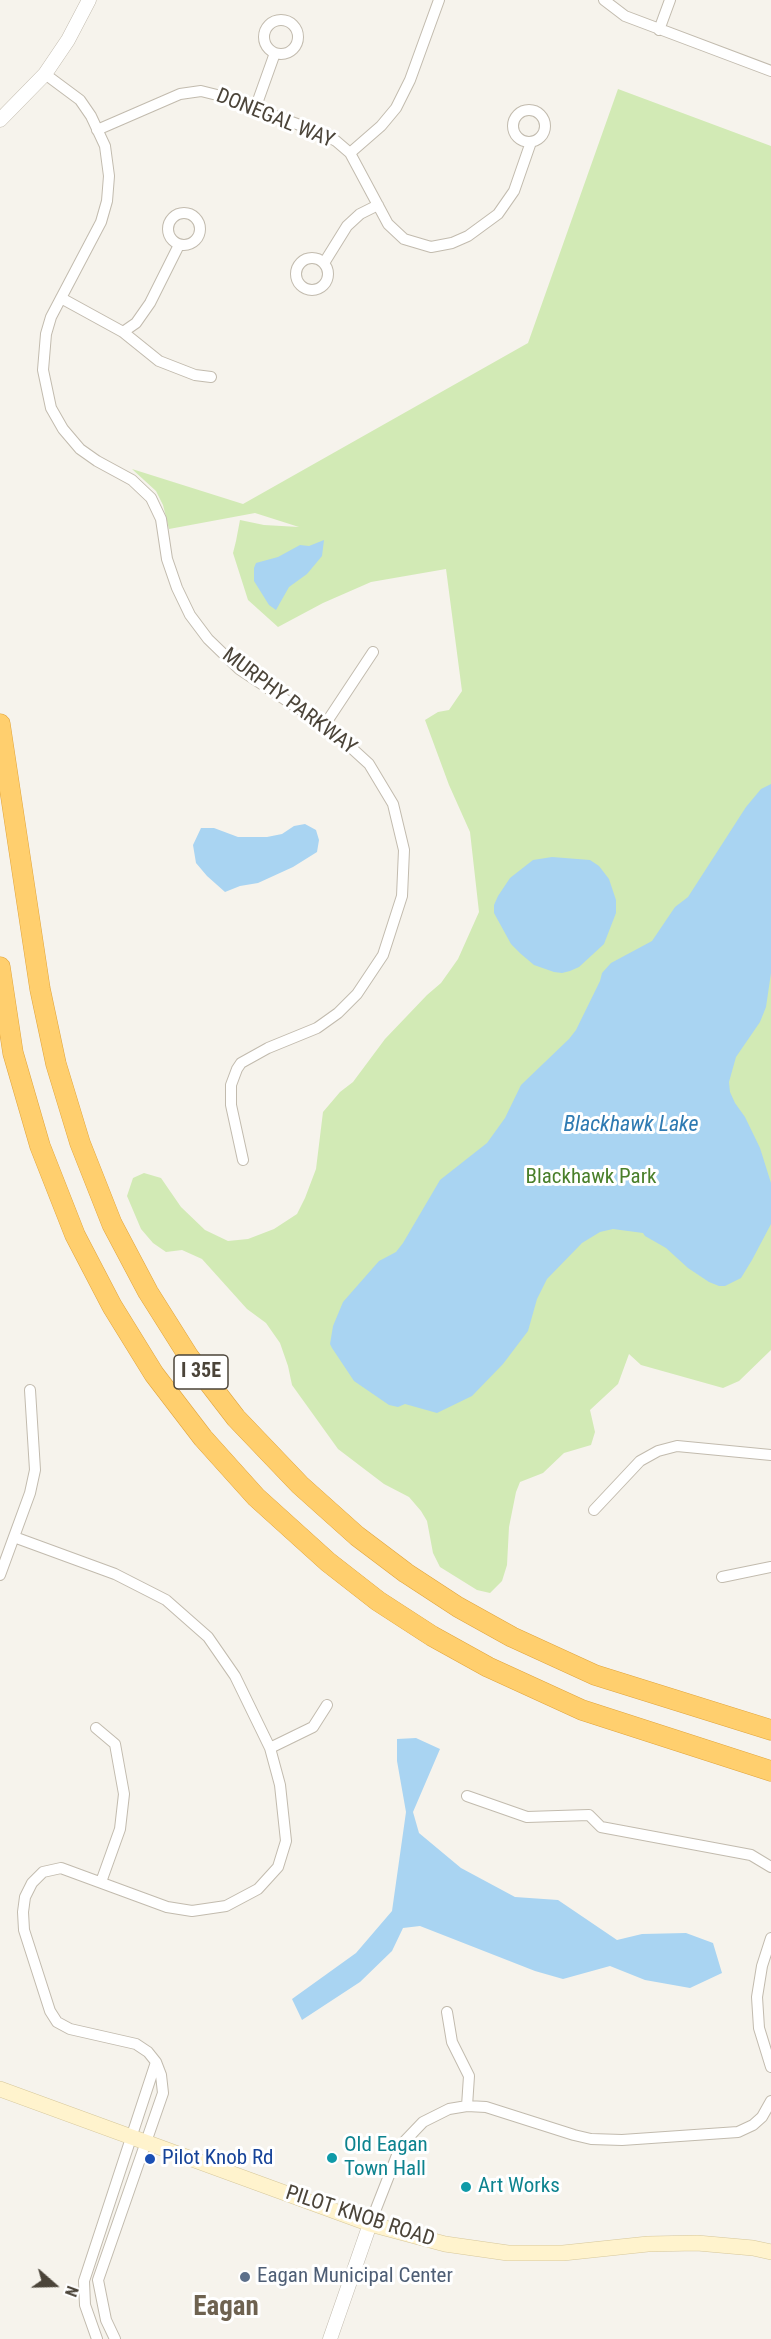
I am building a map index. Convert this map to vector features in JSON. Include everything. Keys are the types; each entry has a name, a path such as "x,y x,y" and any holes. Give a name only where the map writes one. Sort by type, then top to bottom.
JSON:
{"highway":[{"name":"I 35E","path":"0,724 40,989 56,1065 80,1143 112,1224 148,1292 189,1357 236,1418 300,1485 357,1536 406,1573 458,1607 595,1676 771,1730"},
{"name":"I 35E","path":"0,967 13,1053 40,1146 75,1235 112,1306 154,1374 203,1438 256,1497 327,1562 378,1601 432,1636 488,1667 582,1710 771,1771"}],"main road":[{"name":"PILOT KNOB ROAD","path":"0,2090 370,2224 445,2244 508,2253 563,2253 648,2244 697,2243 771,2252"}],"street":[{"path":"0,120 45,74 68,40 89,0"},
{"path":"350,153 381,126 404,94 439,0"},
{"path":"604,0 625,16 771,71"},
{"path":"659,30 670,0"},
{"path":"255,109 275,53"},
{"name":"MURPHY PARKWAY","path":"45,74 80,100 91,116 105,146 109,176 107,201 101,222 61,298 46,334 42,370 51,408 63,429 80,449 132,480 151,498 161,519 167,559 177,588 190,615 208,639 239,669 324,726 369,764 393,804 404,850 402,896 383,955 357,994 338,1013 317,1028 268,1048 241,1063 237,1069 231,1085 231,1105 243,1160"},
{"name":"DONEGAL WAY","path":"98,130 175,96 190,92 212,93 328,136 350,153 388,224 410,242 431,247 452,243 477,232 492,221 514,190 531,142"},
{"path":"324,263 347,226 360,214 378,205"},
{"path":"123,332 136,322 150,303 179,245"},
{"path":"61,298 123,332 159,361 195,375 211,376"},
{"path":"324,726 373,652"},
{"path":"0,1575 30,1493 34,1470 30,1390"},
{"path":"594,1510 640,1461 658,1451 677,1446 771,1455"},
{"path":"14,1537 115,1574 166,1600 208,1637 235,1676 270,1748 280,1785 286,1841 278,1867 258,1890 226,1906 192,1911 167,1906 62,1868 43,1872 32,1883 25,1897 24,1930 50,2011 57,2022 70,2030 136,2044 148,2052 156,2062 161,2075 163,2093 98,2280 106,2320 115,2339"},
{"path":"722,1577 771,1567"},
{"path":"270,1748 313,1727 327,1705"},
{"path":"96,1728 115,1744 124,1794 120,1829 101,1882"},
{"path":"467,1796 527,1816 589,1815 601,1827 747,1854 771,1867"},
{"path":"771,1938 762,1966 757,1996 759,2028 771,2067"},
{"path":"447,2012 452,2042 469,2076 467,2106"},
{"path":"97,2339 86,2305 84,2281 156,2062"},
{"path":"330,2339 370,2224 401,2145 432,2116 449,2109 467,2106 495,2108 574,2135 614,2140 738,2132 762,2118 771,2101"}],"green space":[{"name":"Blackhawk Park","path":"618,89 771,146 771,1350 739,1381 723,1388 641,1365 629,1354 618,1384 590,1410 595,1432 591,1445 564,1453 543,1473 520,1482 509,1527 507,1565 502,1581 490,1593 477,1590 440,1567 433,1553 427,1521 421,1511 409,1497 384,1484 338,1449 292,1385 280,1343 266,1323 247,1309 202,1259 182,1250 166,1252 153,1243 141,1229 127,1196 133,1178 144,1173 161,1178 181,1207 205,1230 228,1241 248,1239 274,1229 297,1214 316,1169 323,1112 340,1092 353,1082 385,1039 441,983 458,959 479,912 470,832 449,785 425,720 438,712 449,710 462,691 446,569 371,582 323,603 278,627 248,600 233,553 240,520 264,525 299,527 255,513 169,529 163,505 156,491 132,469 243,504 528,343"}],"water":[{"path":"324,540 322,556 307,574 289,587 276,610 269,605 254,581 256,563 278,557 300,545 309,546"},
{"name":"Blackhawk Lake","path":"771,784 771,973 766,1007 760,1022 736,1057 729,1082 735,1103 745,1117 760,1148 771,1183 771,1224 741,1278 725,1286 719,1286 688,1268 666,1248 643,1233 613,1229 600,1232 582,1243 547,1279 537,1299 528,1331 503,1364 472,1396 437,1413 405,1404 398,1407 389,1405 354,1381 330,1344 333,1326 343,1302 379,1261 396,1252 440,1180 487,1143 505,1118 521,1085 569,1039 576,1030 602,973 611,963 652,941 675,907 688,897 746,807 761,789"},
{"path":"305,824 316,830 319,840 317,852 293,867 258,883 240,886 225,892 196,863 193,845 201,828 214,828 238,837 267,837 282,834 294,826"},
{"path":"552,857 590,860 599,866 609,879 616,900 616,913 604,944 579,967 562,973 534,965 521,954 511,944 494,913 494,905 498,896 510,878 533,860"},
{"path":"416,1738 440,1749 413,1812 419,1833 461,1868 515,1897 558,1900 617,1940 642,1934 686,1933 713,1943 722,1973 690,1988 645,1980 610,1966 563,1979 535,1971 420,1926 403,1928 392,1951 360,1982 302,2020 292,1999 356,1953 392,1911 406,1812 397,1761 397,1739"}],"place":[{"name":"Old Eagan Town Hall","path":"332,2158"},
{"name":"Pilot Knob Rd","path":"150,2159"},
{"name":"Art Works","path":"466,2187"},
{"name":"Eagan Municipal Center","path":"245,2277"}],"district":[{"name":"Eagan","path":"226,2308"}]}
